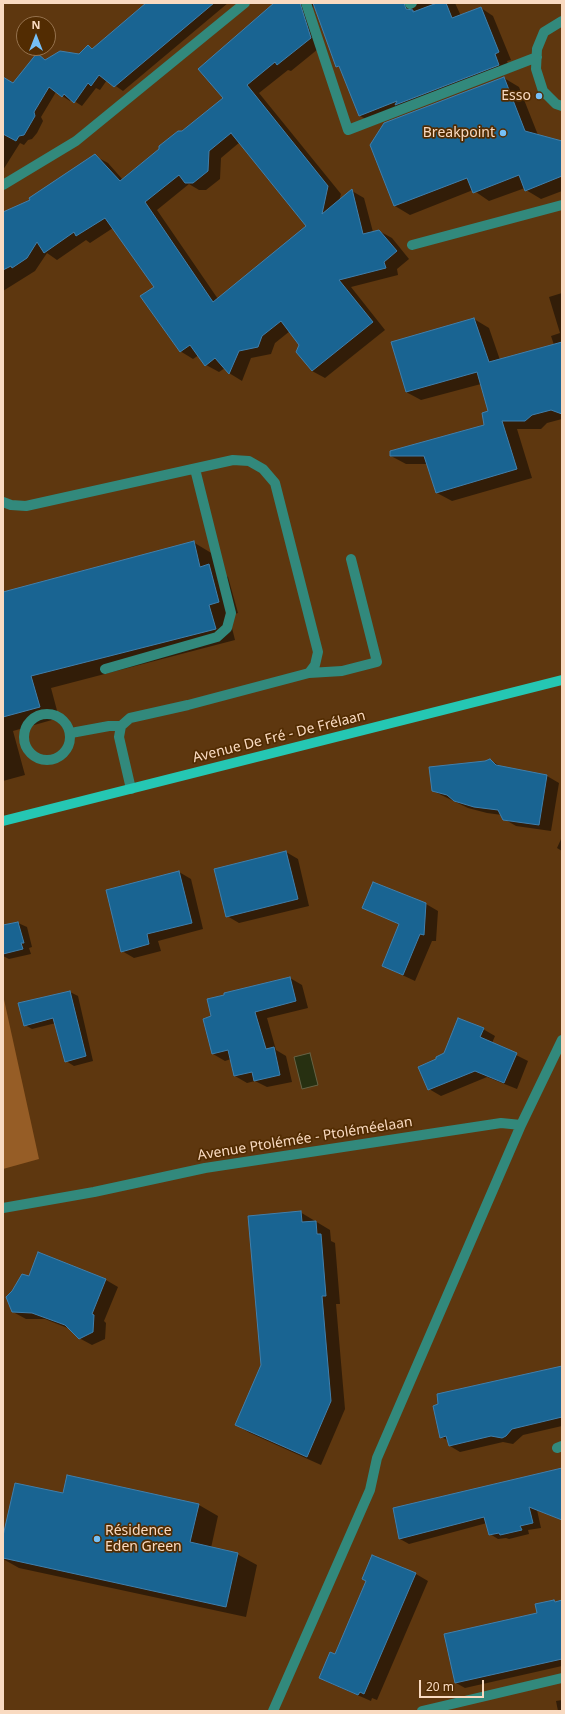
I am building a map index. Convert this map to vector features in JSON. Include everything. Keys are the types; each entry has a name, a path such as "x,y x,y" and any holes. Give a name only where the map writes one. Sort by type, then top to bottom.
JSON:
{"main road":[{"name":"Avenue De Fré - De Frélaan","path":"3,821 562,680"}],"street":[{"path":"3,185 76,141 245,3"},
{"path":"306,3 348,130 537,57"},
{"path":"562,21 544,32 537,49 536,69 543,91 556,104 562,106"},
{"path":"412,245 562,205"},
{"path":"3,502 11,505 26,506 233,460 250,462 263,469 275,483 318,652 315,666 309,673"},
{"path":"105,669 217,636 227,628 231,613 195,469"},
{"path":"131,789 119,738 121,726 130,718 188,705 309,673 342,671 377,662 351,560"},
{"path":"49,714 59,716 67,724 71,734 70,744 65,753 56,760 46,761 36,758 28,751 24,741 25,730 30,721 39,715 49,714"},
{"path":"71,734 109,726 121,726"},
{"path":"273,1711 370,1490 377,1458 521,1125 562,1040"},
{"name":"Avenue Ptolémée - Ptoléméelaan","path":"3,1208 94,1192 205,1168 501,1123 521,1125"},
{"path":"422,1711 562,1678"}],"shaded area":[{"path":"3,995 39,1159 3,1169"},
{"path":"310,1053 318,1085 302,1089 294,1057"}],"building":[{"path":"146,3 214,3 114,87 99,75 91,86 88,83 74,103 64,94 62,97 49,87 34,112 35,116 24,135 19,136 16,141 3,134 3,77 13,83 35,56 40,56 45,60 52,56 56,56 56,53 60,51 79,54 88,45 92,49"},
{"path":"274,3 300,3 311,38 277,65 275,62 247,85 328,186 322,214 352,189 363,234 379,230 397,251 384,262 386,268 339,280 373,322 312,371 296,352 299,345 281,321 262,336 258,347 239,351 229,374 215,358 205,366 190,345 180,352 140,296 154,287 105,218 76,236 74,232 44,253 37,242 27,258 12,268 11,266 3,270 3,212 30,200 29,198 95,154 120,181 159,149 159,146 178,131 182,131 223,98 198,69","holes":["231,133 306,226 213,302 145,202 179,175 185,183 193,183 208,171 209,151"]},
{"path":"313,3 404,3 406,9 413,10 413,12 437,3 446,3 452,18 481,7 499,52 495,54 499,65 395,105 397,101 359,116 339,66 336,67"},
{"path":"504,77 525,131 562,141 562,176 525,191 519,175 473,193 467,178 394,206 370,145 384,123"},
{"path":"474,318 489,362 562,342 562,414 551,410 532,415 525,421 502,421 517,469 436,493 424,456 390,456 390,451 484,425 482,413 488,411 477,372 406,392 391,342"},
{"path":"194,541 200,567 209,564 219,602 209,605 216,629 31,676 40,707 3,717 3,592"},
{"path":"490,759 496,765 547,775 539,825 503,820 498,810 474,807 454,801 447,795 432,791 429,767 485,761"},
{"path":"286,851 298,899 226,917 214,869"},
{"path":"179,871 192,923 147,934 149,944 121,952 106,890"},
{"path":"373,882 426,903 424,935 420,934 403,975 382,966 399,924 362,908"},
{"path":"18,922 24,943 21,943 23,949 3,954 3,925"},
{"path":"290,977 296,1001 255,1012 266,1049 274,1047 280,1075 254,1081 252,1072 234,1076 228,1050 212,1054 203,1019 211,1016 207,999 224,995 224,993"},
{"path":"70,991 86,1056 65,1062 53,1018 24,1026 18,1003"},
{"path":"458,1018 484,1028 480,1037 517,1053 504,1083 475,1071 428,1090 418,1067 436,1059 436,1057 444,1053"},
{"path":"301,1211 302,1222 316,1221 317,1234 321,1234 326,1296 322,1296 331,1401 307,1457 235,1425 261,1365 248,1216"},
{"path":"38,1252 106,1279 92,1314 94,1315 93,1332 79,1339 65,1325 32,1313 12,1312 6,1297 12,1291 22,1274 29,1276"},
{"path":"562,1366 562,1417 512,1429 502,1438 491,1436 449,1446 446,1436 440,1438 433,1406 438,1404 437,1394"},
{"path":"562,1468 562,1520 529,1507 533,1523 520,1526 522,1530 500,1535 499,1533 489,1535 484,1517 399,1539 393,1508"},
{"name":"Résidence Eden Green","path":"67,1475 199,1504 190,1542 238,1553 226,1607 3,1558 3,1536 15,1483 63,1493"},
{"path":"372,1555 416,1573 364,1694 360,1692 358,1695 319,1678 330,1652 335,1654 366,1581 362,1579"},
{"path":"554,1600 555,1602 562,1600 562,1659 455,1683 444,1634 537,1613 535,1604"}],"place":[{"name":"Esso","path":"539,96"},
{"name":"Breakpoint","path":"503,133"},
{"name":"Résidence Eden Green","path":"97,1539"}]}
